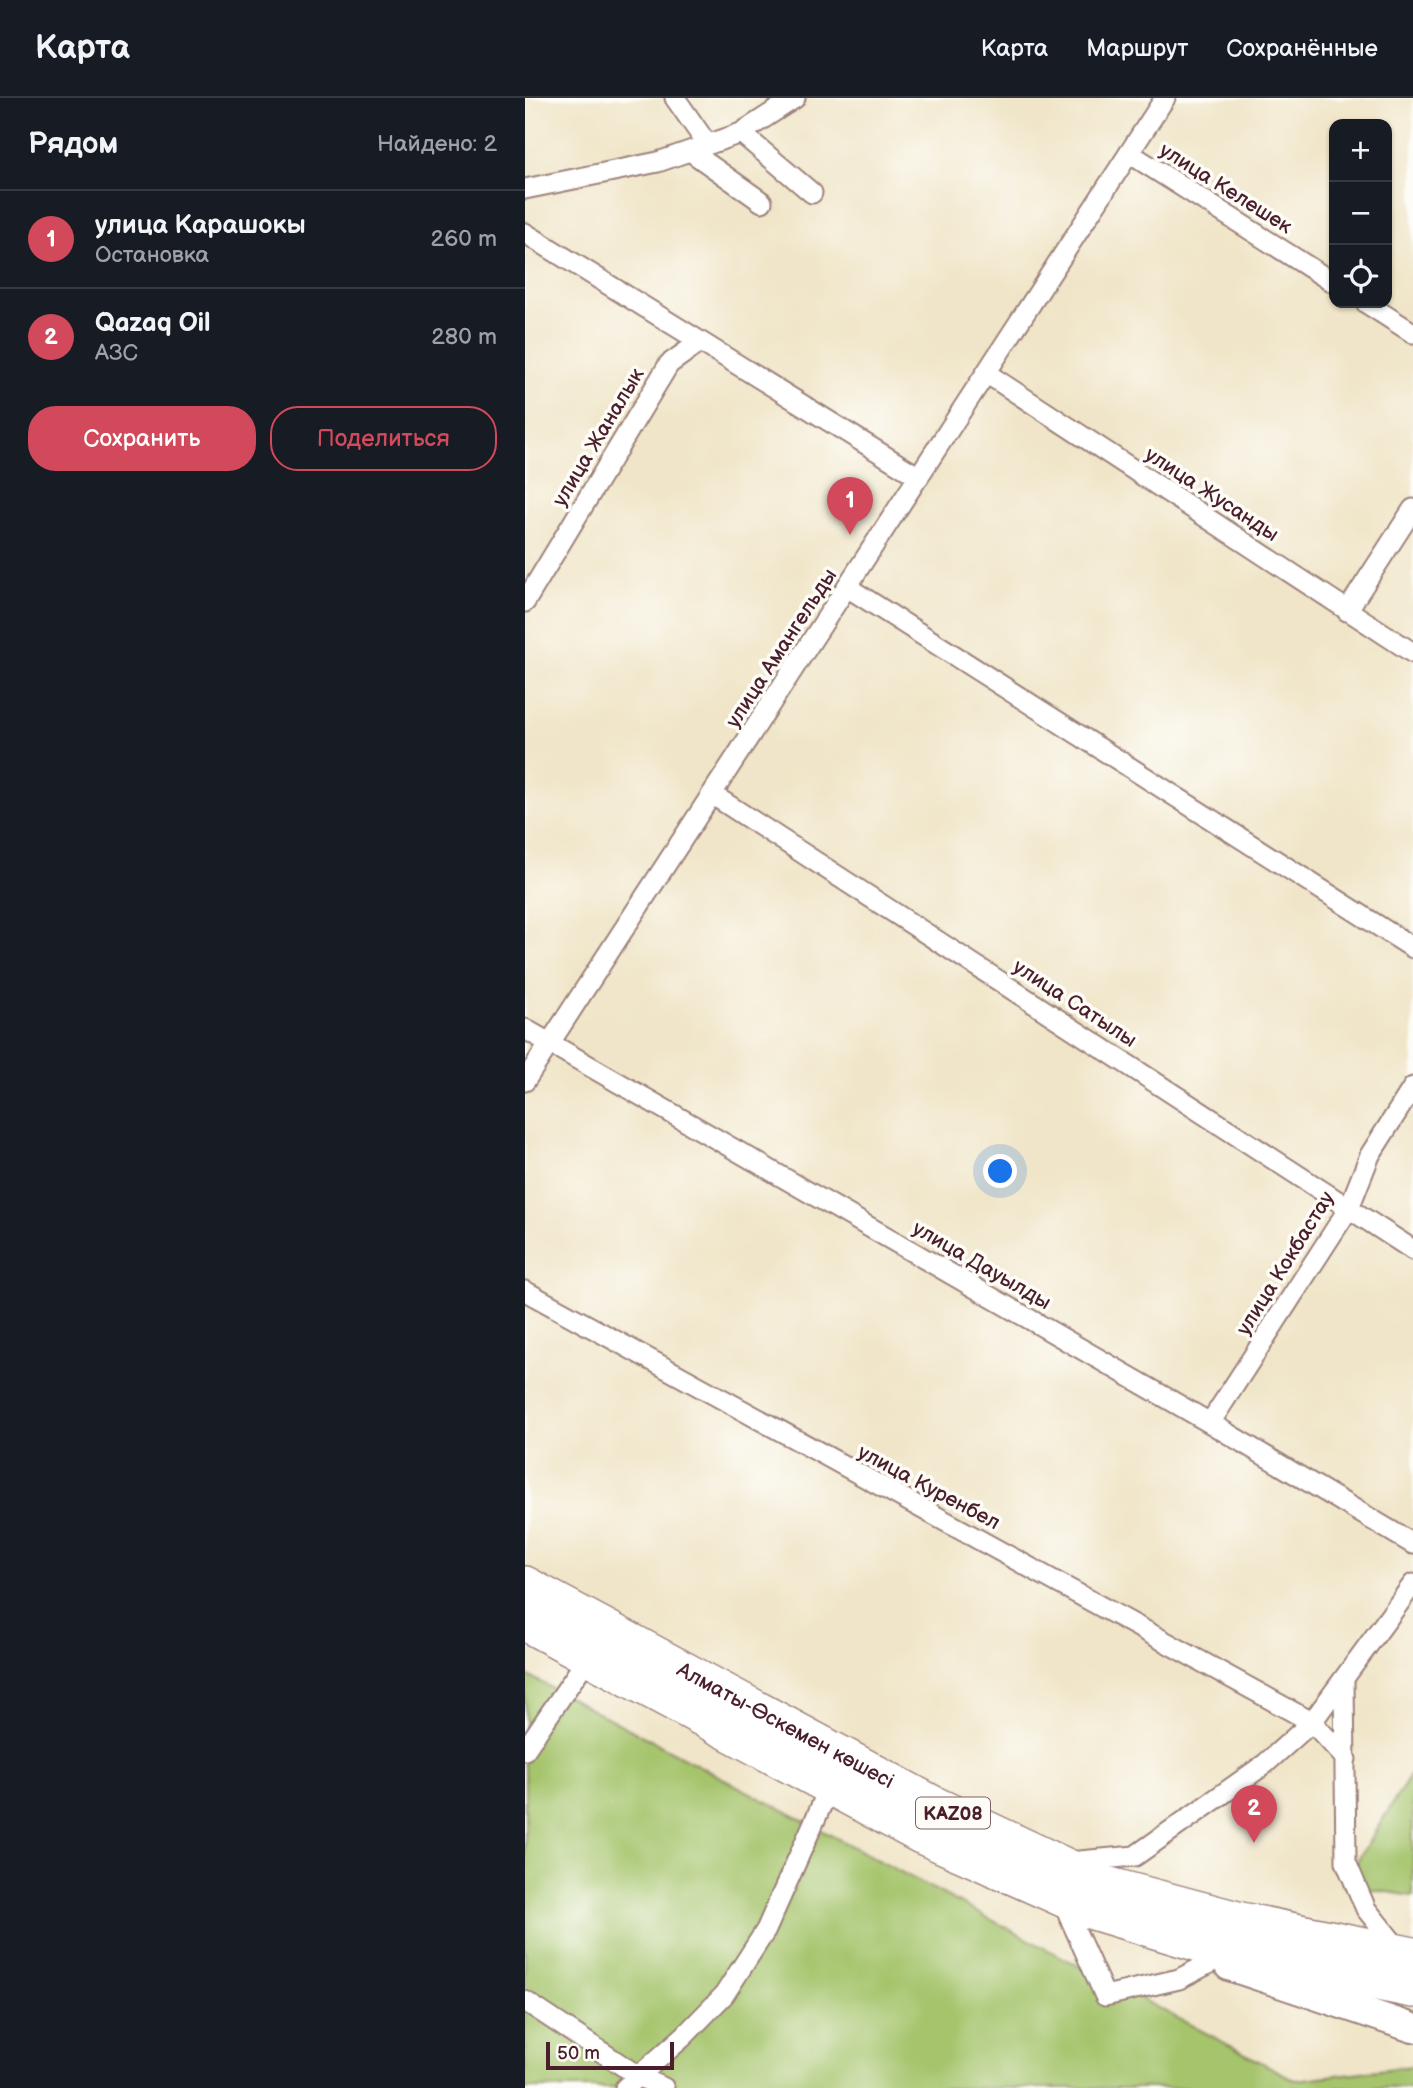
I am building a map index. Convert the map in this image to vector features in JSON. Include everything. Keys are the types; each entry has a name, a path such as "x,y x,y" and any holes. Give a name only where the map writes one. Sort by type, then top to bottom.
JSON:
{"highway":[{"name":"Алматы-Өскемен көшесі","path":"525,1585 830,1786 919,1834 1232,1953 1410,1967"},
{"name":"Алматы-Өскемен көшесі","path":"525,1622 589,1656 684,1689 934,1805 1069,1890 1103,1884 1410,1967"}],"main road":[{"path":"1069,1890 1214,1961 1413,2028"}],"street":[{"path":"675,98 699,147 762,202"},
{"path":"525,189 658,162 741,132 795,98"},
{"name":"улица Амангельды","path":"525,1081 1165,98"},
{"path":"741,132 812,193"},
{"name":"улица Келешек","path":"1129,153 1329,280"},
{"path":"525,233 919,477"},
{"path":"1374,308 1413,333"},
{"name":"улица Жаналык","path":"525,602 669,364 701,342"},
{"name":"улица Жусанды","path":"986,373 1413,653"},
{"path":"1347,611 1413,509"},
{"path":"847,587 1413,948"},
{"name":"улица Сатылы","path":"713,795 1413,1250"},
{"name":"улица Дауылды","path":"525,1029 1210,1423 1413,1545"},
{"name":"улица Кокбастау","path":"1210,1423 1349,1209 1370,1155 1413,1087"},
{"name":"улица Куренбел","path":"525,1291 1312,1722 1346,1759"},
{"path":"1214,1961 1179,1979 1105,1996 1069,1890 1135,1856 1265,1763 1312,1722 1412,1586"},
{"path":"525,1750 589,1656"},
{"path":"1344,1679 1346,1862 1366,1909 1410,1967"},
{"path":"632,2082 684,2036 724,1995 766,1930 830,1786"},
{"path":"525,2001 632,2082 664,2088"}],"green space":[{"path":"525,1674 1295,2080 1413,2066 1413,2088 525,2088"},
{"path":"1413,1771 1413,1896 1342,1885"}],"place":[{"name":"улица Карашокы","path":"850,535"},
{"name":"Qazaq Oil","path":"1254,1843"}]}
